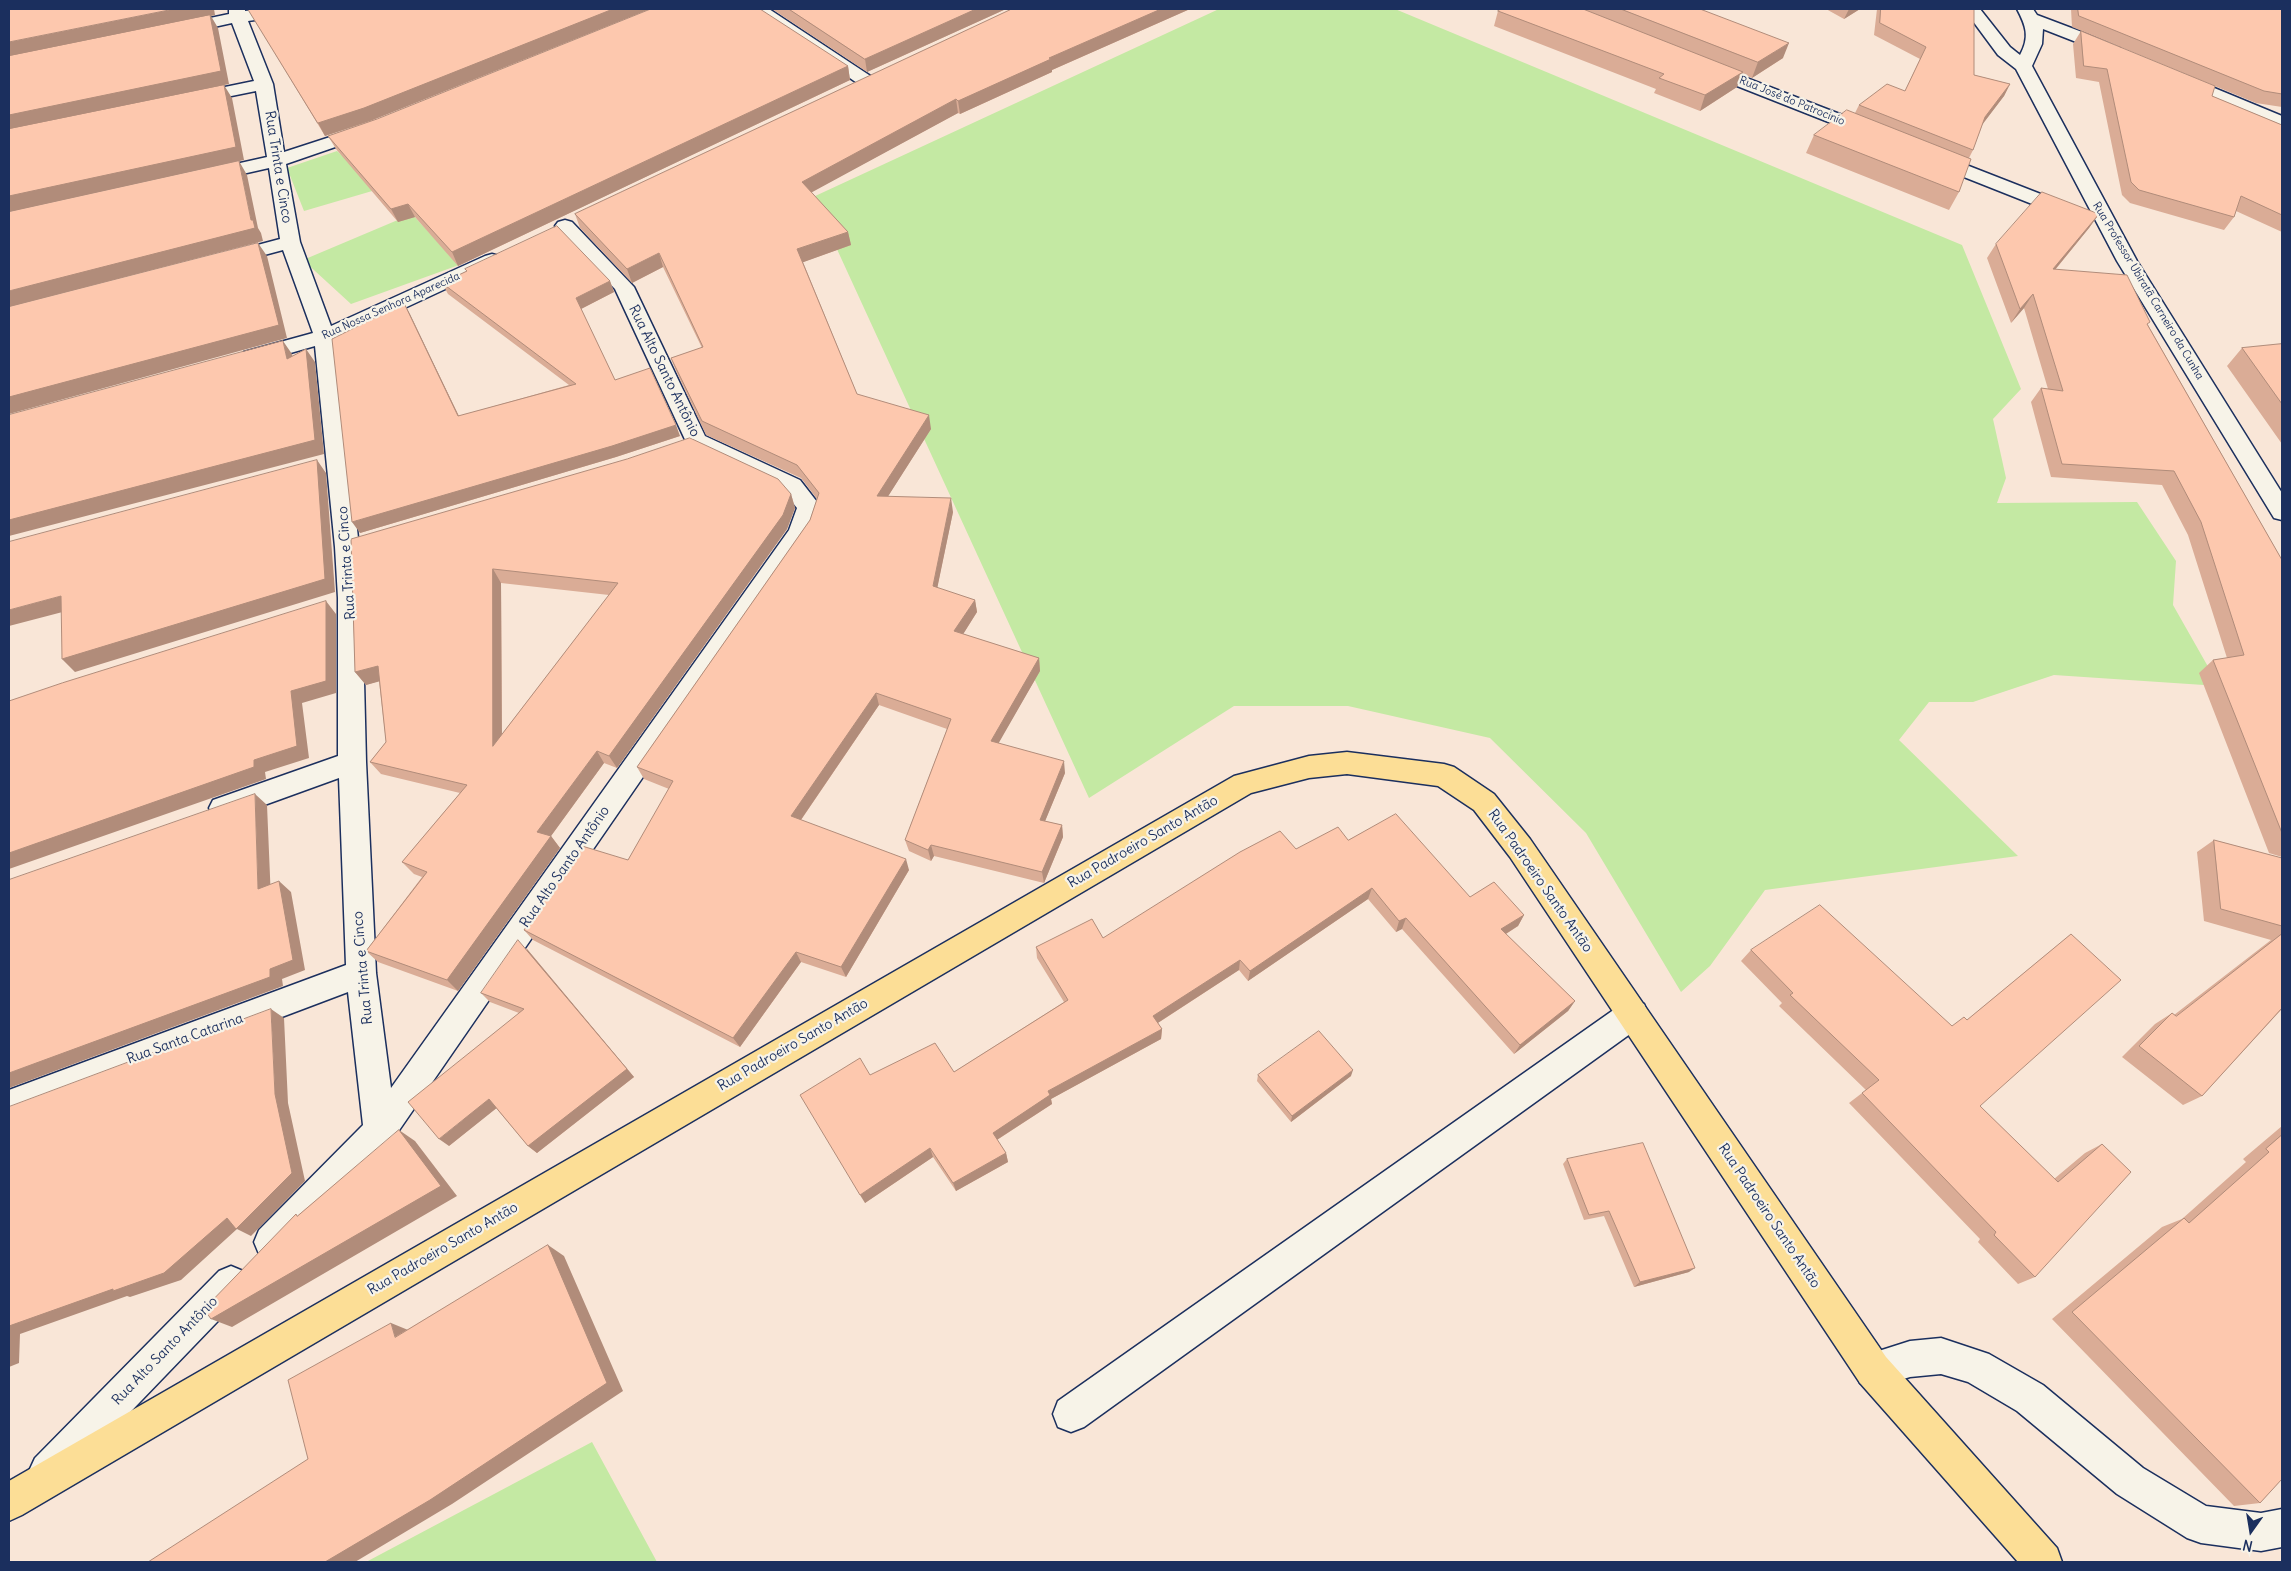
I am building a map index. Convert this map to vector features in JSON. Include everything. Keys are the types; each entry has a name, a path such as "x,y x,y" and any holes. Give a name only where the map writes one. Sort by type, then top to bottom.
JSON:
{"main road":[{"name":"Rua Padroeiro Santo Antão","path":"19,1495 1244,784 1308,767 1347,763 1444,775 1484,802 1514,840 1873,1370 2043,1562"}],"street":[{"path":"162,33 238,13 297,9"},
{"path":"758,9 866,81"},
{"name":"Rua Professor Ubiratã Carneiro da Cunha","path":"1972,9 2004,51 2023,66 2108,227 2282,512"},
{"name":"Rua Trinta e Cinco","path":"238,13 264,84 290,242 325,337 329,462 357,544 341,601 352,762 361,973 380,1131"},
{"path":"2023,66 2036,41 2037,34 2029,14"},
{"path":"2029,14 2132,58"},
{"name":"Rua José do Patrocinio","path":"1688,60 1889,140"},
{"path":"2159,70 2282,122"},
{"path":"848,89 883,73"},
{"path":"171,103 264,84"},
{"path":"190,180 276,161 386,123"},
{"path":"1916,151 2108,227"},
{"name":"Rua Alto Santo Antônio","path":"19,1495 380,1131 800,532 809,507 792,486 687,444 624,287 565,226"},
{"path":"206,264 290,242"},
{"name":"Rua Nossa Senhora Aparecida","path":"229,363 325,337 511,251"},
{"path":"195,817 352,762"},
{"name":"Rua Santa Catarina","path":"9,1105 361,973"},
{"path":"1071,1414 1633,1014"},
{"path":"1873,1370 1910,1359 1941,1356 1976,1367 2030,1398 2130,1481 2201,1524 2262,1532 2282,1528"}],"green space":[{"path":"1219,9 1395,9 1962,245 2021,389 1993,419 2006,478 1997,503 2137,502 2176,561 2173,605 2219,686 2054,675 1973,702 1929,702 1899,740 2018,856 1765,890 1710,966 1681,992 1586,833 1490,738 1348,706 1234,706 1089,798 813,197"},
{"path":"337,151 379,189 304,211 287,168"},
{"path":"412,214 459,265 351,304 303,260"},
{"path":"592,1442 657,1562 366,1562"}],"building":[{"path":"9,9 174,9 9,42"},
{"path":"248,9 613,9 364,108 318,123"},
{"path":"651,9 760,9 848,66 452,252 408,204 391,209 328,136 377,119"},
{"path":"789,9 976,9 865,59"},
{"path":"1012,9 1161,9 1049,58 1051,59 958,101 956,99 802,182 848,232 797,249 857,394 929,415 877,496 951,498 933,586 975,600 954,631 1039,658 991,741 1064,761 1040,820 1062,825 1042,872 931,845 928,850 905,840 951,719 876,693 791,816 906,859 841,967 796,952 733,1038 524,930 582,846 628,860 673,781 637,767 810,520 819,493 797,465 702,421 671,358 703,347 659,253 627,269 575,214"},
{"path":"1501,9 1583,9 1743,72 1705,95 1659,78 1664,74 1498,11"},
{"path":"1621,9 1700,9 1789,43 1758,62"},
{"path":"1881,9 1974,9 1974,75 2010,84 1985,117 1973,150 1859,105 1887,84 1905,91 1926,47 1880,23"},
{"path":"2078,9 2282,9 2282,94 2264,91 2079,16"},
{"path":"210,15 221,71 9,115 9,56"},
{"path":"2081,31 2215,86 2212,96 2282,125 2282,215 2241,196 2234,217 2139,190 2131,182 2107,69 2084,66"},
{"path":"224,85 236,147 9,196 9,129"},
{"path":"1847,110 1971,159 1959,192 1814,135"},
{"path":"239,161 251,220 253,220 255,228 9,291 9,212"},
{"path":"2042,192 2099,214 2053,269 2127,275 2150,322 2147,324 2282,560 2282,833 2213,660 2244,655 2201,522 2174,471 2062,464 2041,388 2063,391 2033,294 2020,309 1996,244"},
{"path":"557,226 610,281 576,298 615,380 650,368 676,425 612,446 352,522 332,339 404,303 458,416 576,384 442,283 467,271 465,269"},
{"path":"258,243 279,325 9,397 9,307"},
{"path":"283,341 287,359 306,349 315,440 9,520 9,415"},
{"path":"2282,344 2282,404 2242,348"},
{"path":"690,438 778,479 791,494 783,515 609,756 597,751 537,832 551,836 447,980 366,951 427,872 402,862 467,785 370,762 386,742 378,666 355,672 351,539 627,459","holes":["493,569 618,583 493,746"]},
{"path":"317,460 325,579 62,659 61,596 9,610 9,542"},
{"path":"326,601 326,681 291,691 297,746 254,760 254,767 9,853 9,701"},
{"path":"255,794 258,889 279,881 293,960 270,969 270,977 9,1073 9,880"},
{"path":"1396,814 1470,897 1494,882 1524,915 1501,929 1575,1001 1520,1045 1406,918 1399,921 1372,888 1250,971 1240,960 1153,1016 1162,1029 1048,1091 1050,1095 993,1133 1006,1153 953,1183 930,1148 860,1195 800,1095 860,1058 870,1075 935,1043 954,1072 1068,1000 1036,947 1092,919 1103,938 1240,852 1280,831 1296,849 1338,827 1348,840"},
{"path":"2214,840 2282,858 2282,926 2221,909"},
{"path":"1820,905 1952,1026 1964,1017 1967,1020 2071,934 2121,980 1980,1106 2058,1182 2102,1144 2131,1172 2035,1277 1994,1235 1996,1232 1862,1093 1879,1080 1790,995 1793,993 1751,950"},
{"path":"2282,934 2282,1008 2202,1096 2139,1046 2172,1013 2176,1016"},
{"path":"518,940 627,1069 528,1146 489,1099 439,1139 408,1102 524,1009 481,993"},
{"path":"271,1009 275,1094 292,1173 236,1229 227,1218 164,1273 9,1326 9,1107"},
{"path":"1319,1031 1353,1070 1292,1116 1258,1075"},
{"path":"399,1130 441,1186 211,1319 204,1309 296,1214 297,1216"},
{"path":"2282,1135 2282,1479 2260,1503 2072,1312 2184,1218 2189,1223 2269,1152 2266,1149"},
{"path":"1643,1143 1695,1268 1640,1282 1609,1211 1589,1215 1567,1159"},
{"path":"548,1245 607,1383 430,1500 325,1562 148,1562 308,1459 288,1380 391,1323 395,1337"}]}
